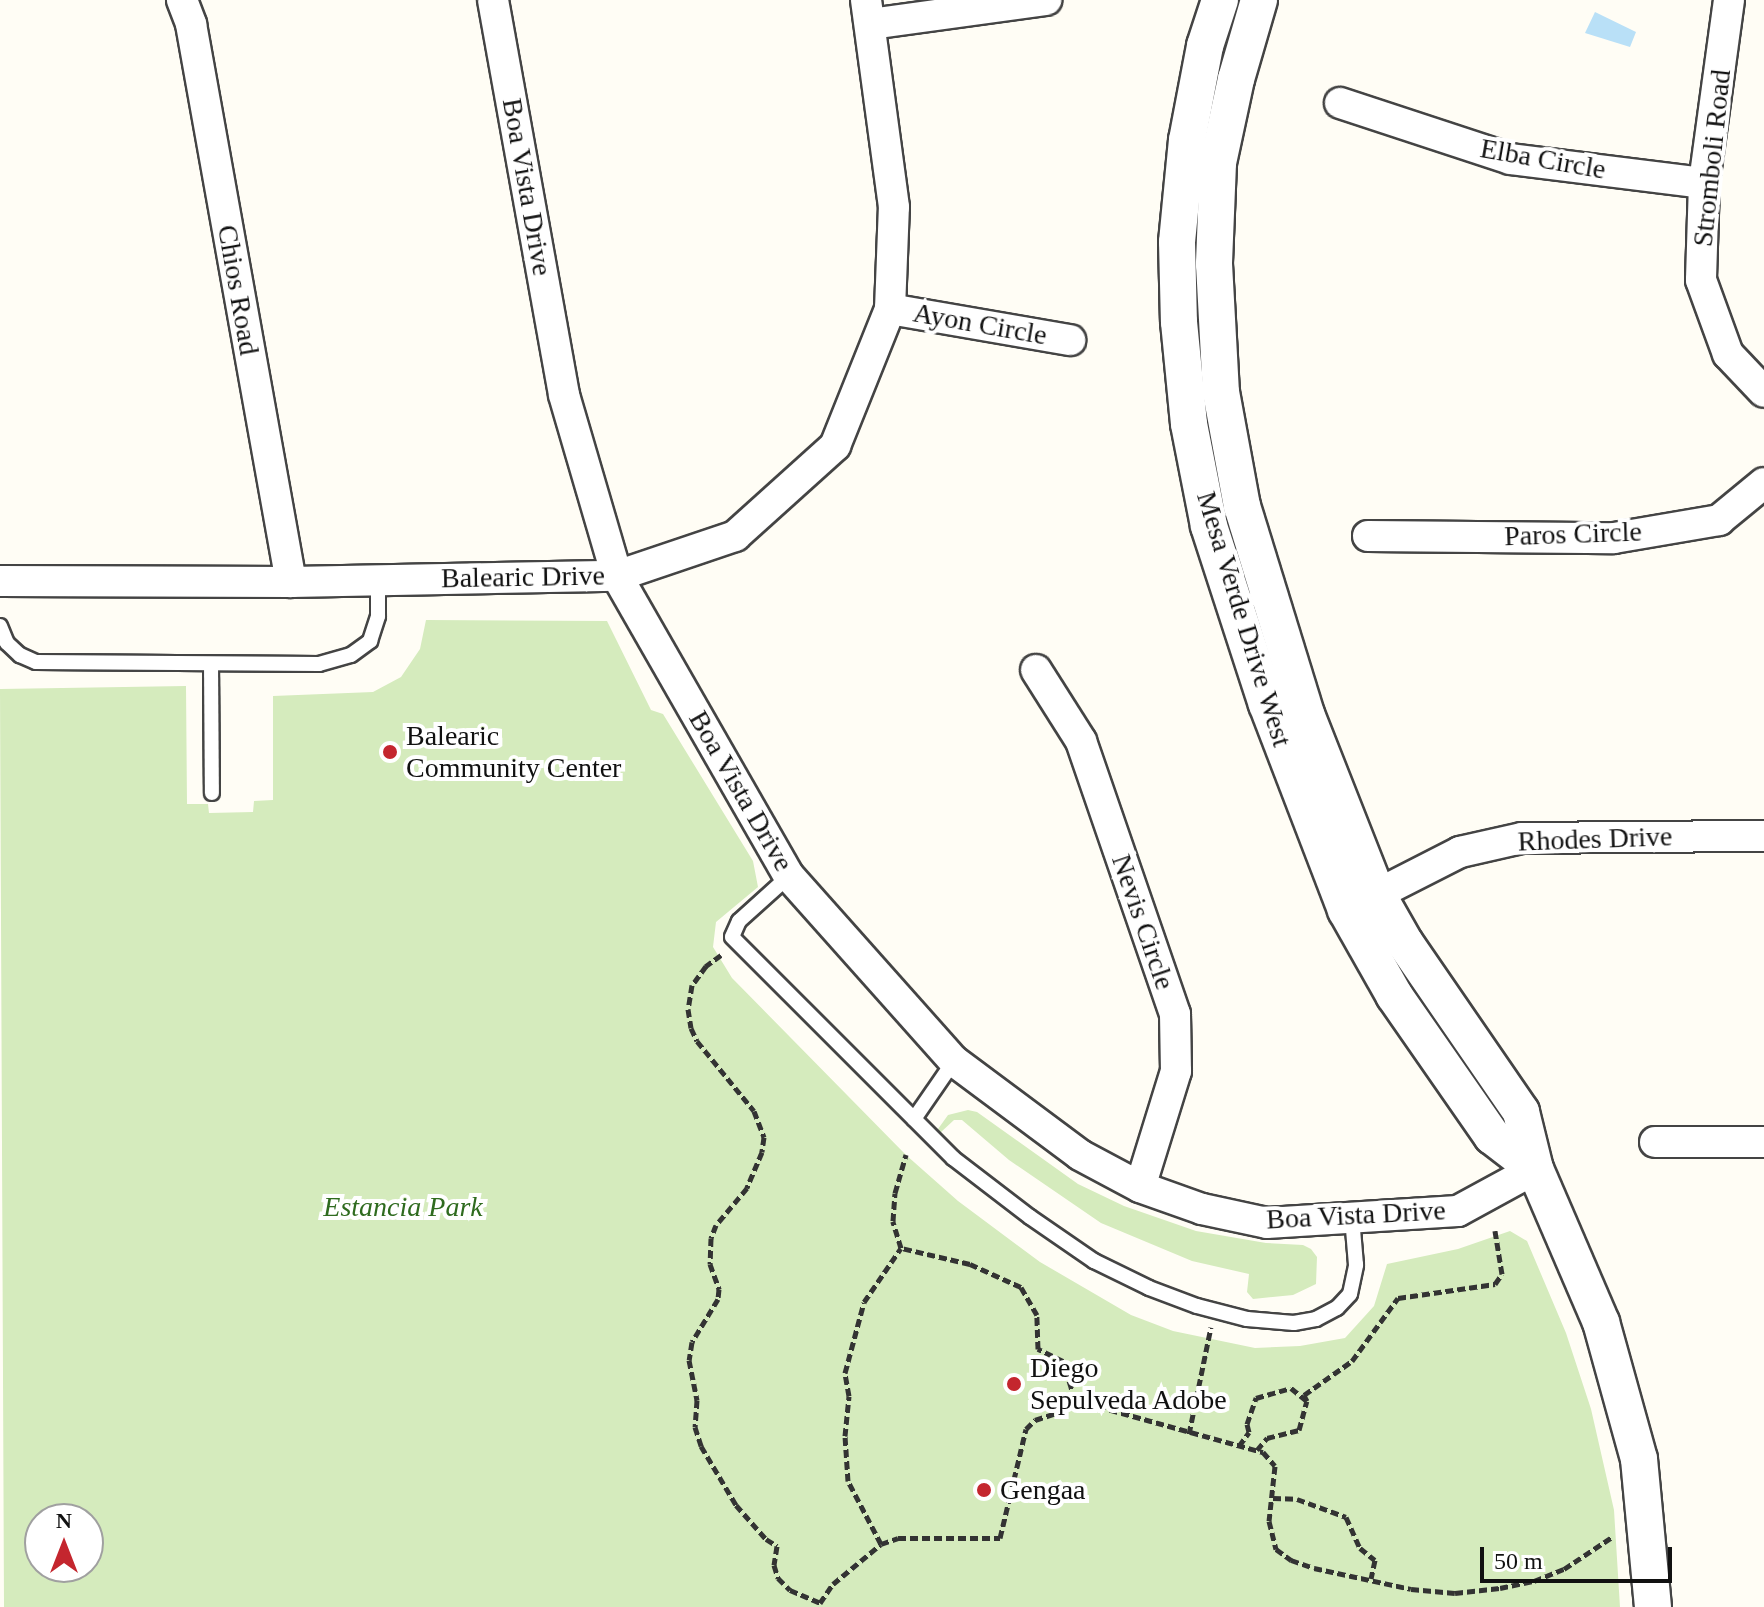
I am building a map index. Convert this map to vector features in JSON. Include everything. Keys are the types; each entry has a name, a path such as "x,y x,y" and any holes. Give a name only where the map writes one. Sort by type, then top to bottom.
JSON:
{"street":[{"name":"Chios Road","path":"182,0 191,24 291,582"},
{"name":"Boa Vista Drive","path":"493,0 564,395 617,576 789,876 954,1061 1080,1155 1140,1187 1202,1209 1267,1223 1458,1211 1535,1169"},
{"path":"868,12 1046,0"},
{"name":"Mesa Verde Drive West","path":"1220,0 1205,46 1187,140 1177,242 1179,322 1189,424 1209,526 1257,674 1361,902 1405,943 1521,1112 1535,1169 1601,1322 1639,1459 1653,1607"},
{"name":"Mesa Verde Drive West","path":"1259,0 1236,79 1218,163 1214,264 1221,392 1242,506 1361,902"},
{"name":"Stromboli Road","path":"1729,0 1704,183 1701,280 1728,354 1764,392"},
{"name":"Balearic Drive","path":"0,581 291,582 617,576 735,536 835,446 890,309 894,207 868,12"},
{"name":"Elba Circle","path":"1340,103 1510,159 1704,183"},
{"name":"Ayon Circle","path":"890,309 1070,340"},
{"name":"Paros Circle","path":"1368,536 1614,538 1719,520 1764,483"},
{"name":"Nevis Circle","path":"1036,670 1081,741 1175,1014 1176,1071 1140,1187"},
{"name":"Rhodes Drive","path":"1361,902 1460,852 1522,838 1764,836"},
{"path":"1655,1142 1764,1142"}],"lane":[{"path":"0,626 7,643 20,655 36,662 319,664 351,655 370,641 378,616 378,580"},
{"path":"211,664 212,793"},
{"path":"789,876 739,921 732,937 953,1158 1094,1261 1149,1288 1215,1311 1276,1323 1316,1319 1337,1308 1350,1294 1354,1279 1352,1217"},
{"path":"914,1119 954,1061"}],"path":[{"path":"721,955 692,985 688,1009 691,1028 697,1041 754,1111 764,1137 762,1152 747,1188 716,1225 711,1238 710,1264 717,1281 718,1299 692,1342 689,1360 698,1413 695,1427 701,1446 736,1505 766,1539 777,1546 774,1565 778,1578 790,1590 820,1603 833,1584 881,1544 898,1538 1000,1538 1026,1429 1035,1420 1060,1412 1075,1400"},
{"path":"901,1248 893,1221 895,1193 906,1155"},
{"path":"1257,1450 1267,1438 1299,1430 1307,1401 1304,1395 1352,1361 1398,1298 1495,1284 1502,1274 1495,1231"},
{"path":"881,1544 848,1481 845,1436 849,1396 845,1373 864,1302 901,1248"},
{"path":"901,1248 970,1264 1021,1287 1037,1315 1038,1349 1063,1361 1075,1400"},
{"path":"1189,1434 1215,1311"},
{"path":"1239,1446 1249,1432 1247,1424 1256,1398 1291,1388 1307,1401"},
{"path":"1075,1400 1189,1434 1257,1450 1275,1466 1270,1536 1276,1549 1291,1560 1314,1568 1411,1589 1455,1593 1534,1581 1564,1569 1612,1537"},
{"path":"1273,1498 1297,1499 1346,1517 1360,1548 1375,1560 1371,1579"}],"green space":[{"name":"Estancia Park","path":"426,620 607,621 651,710 663,714 753,861 758,887 716,922 713,947 732,978 906,1155 958,1201 1040,1262 1131,1315 1173,1331 1255,1348 1300,1346 1345,1338 1374,1306 1387,1264 1458,1249 1510,1231 1527,1241 1566,1333 1591,1409 1614,1510 1620,1607 4,1607 0,689 186,686 187,804 208,804 209,813 253,812 254,801 273,800 273,696 373,692 401,677 420,649"},
{"path":"968,1110 977,1112 1078,1184 1124,1206 1196,1231 1266,1243 1303,1245 1311,1249 1317,1257 1316,1284 1293,1295 1253,1299 1247,1292 1249,1274 1192,1261 1101,1223 1009,1160 962,1120 954,1120 940,1133 938,1129 948,1115"}],"water":[{"path":"1595,12 1636,32 1630,47 1585,33"}],"place":[{"name":"Balearic Community Center","path":"390,752"},
{"name":"Diego Sepulveda Adobe","path":"1014,1384"},
{"name":"Gengaa","path":"984,1490"}]}
